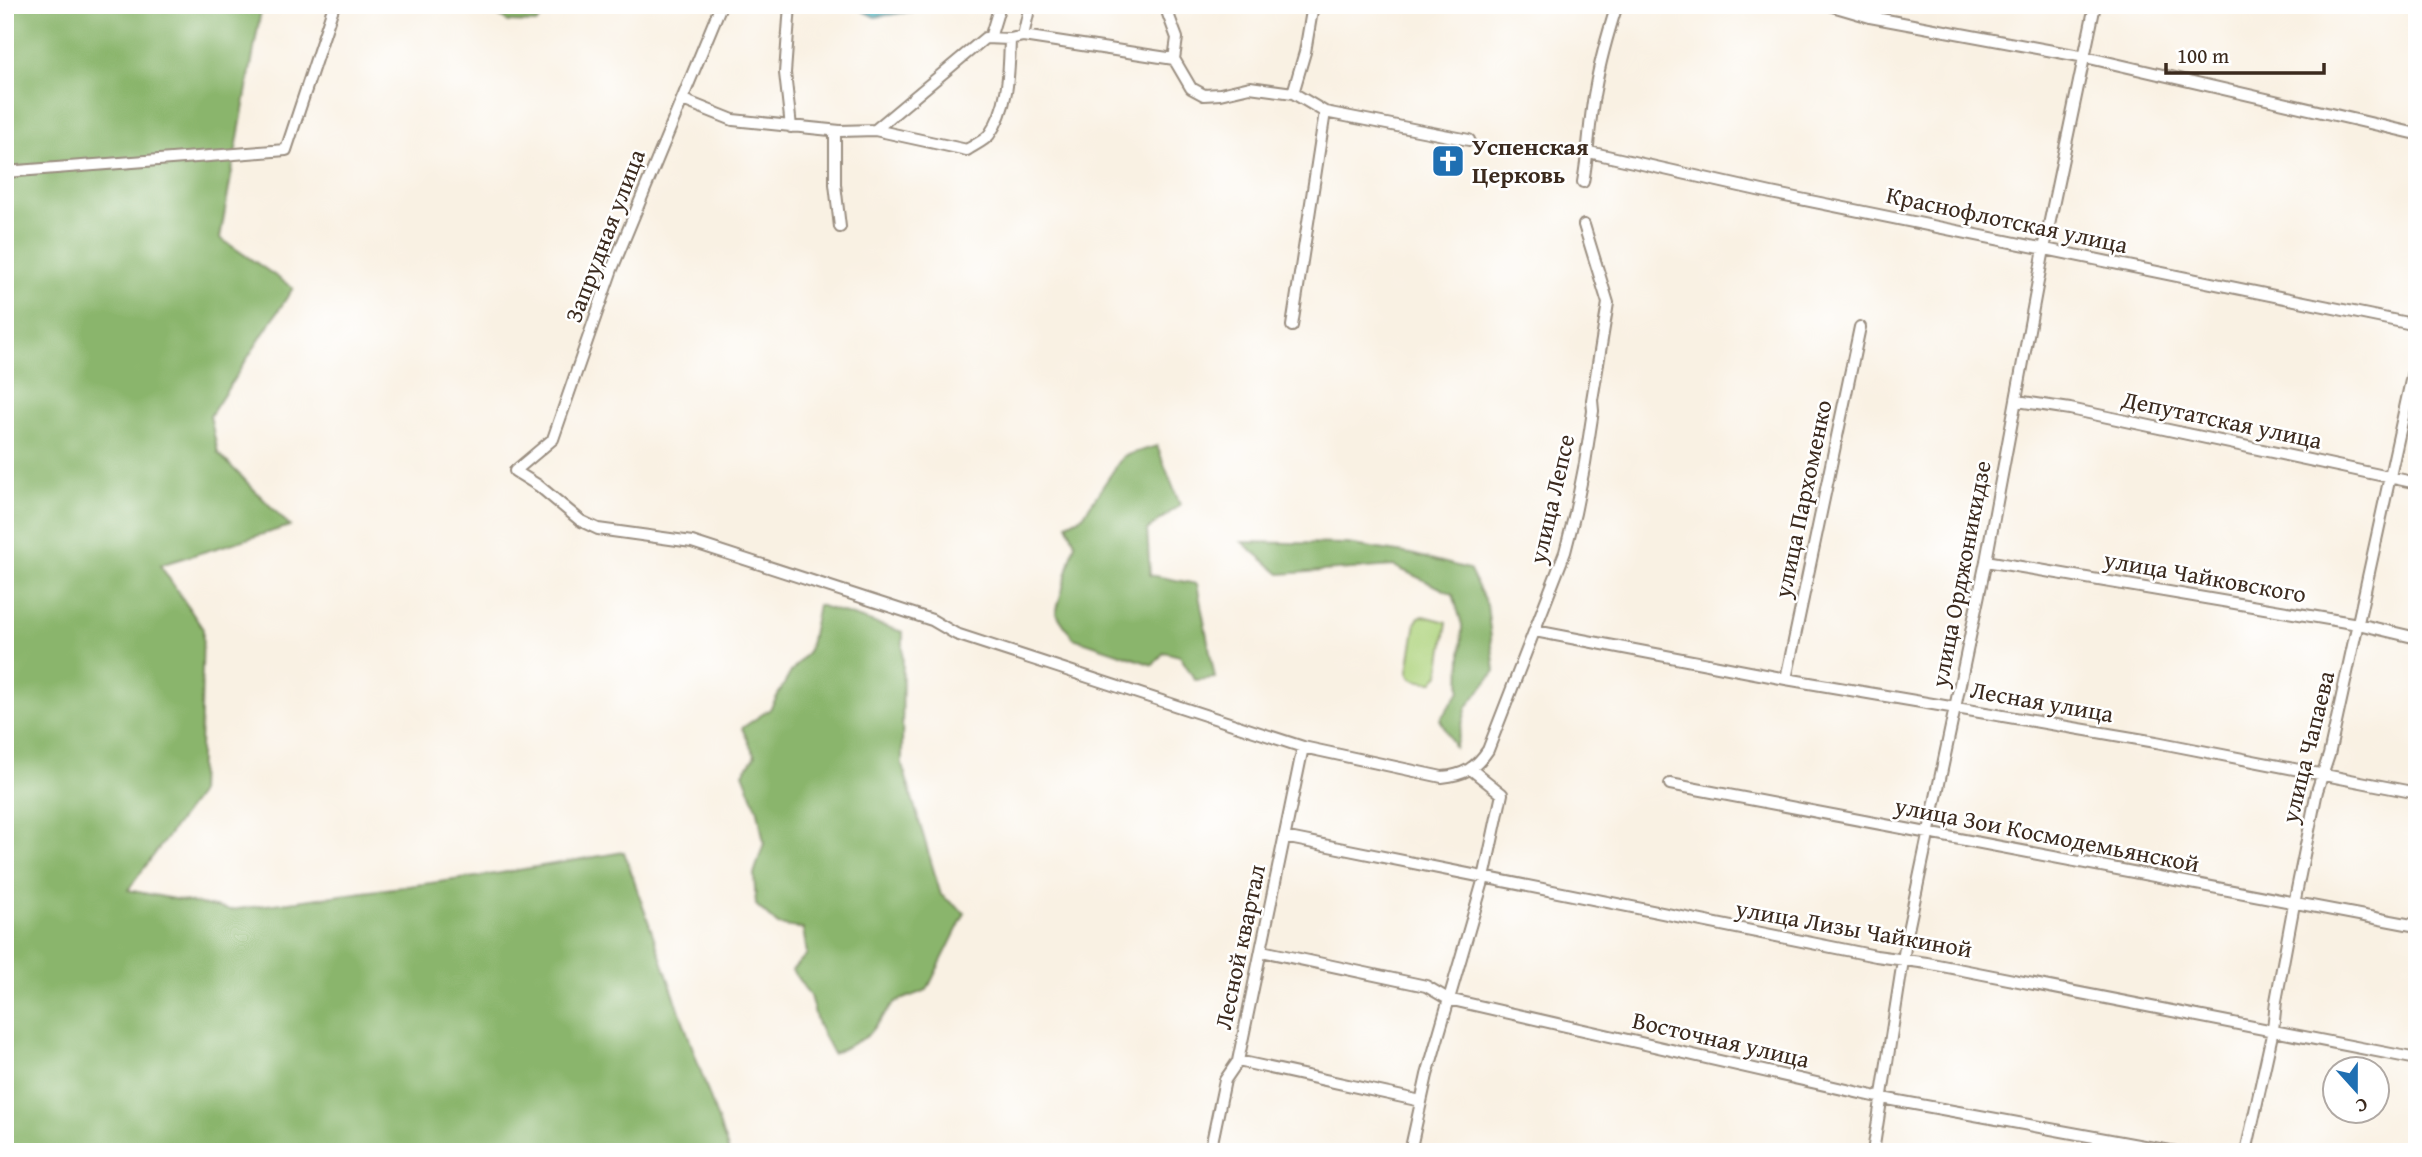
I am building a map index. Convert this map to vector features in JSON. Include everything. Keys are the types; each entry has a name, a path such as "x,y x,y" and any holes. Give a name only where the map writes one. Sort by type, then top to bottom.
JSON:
{"street":[{"path":"5,172 286,150 334,5"},
{"name":"Запрудная улица","path":"721,5 612,269 553,439 515,471 539,486 581,521 598,529 692,542 932,620 956,634 1303,747"},
{"path":"790,5 785,73 791,127"},
{"path":"990,38 1000,5"},
{"path":"1023,36 1030,5"},
{"path":"1168,5 1168,14 1177,38 1174,59 1191,88 1204,95 1250,86 1293,93 1325,112 1469,140"},
{"path":"1293,93 1305,52 1313,5"},
{"path":"1583,182 1589,152 1594,92 1617,5"},
{"path":"1829,5 1870,17 2085,57 2417,134"},
{"name":"улица Орджоникидзе","path":"1873,1152 1904,959 1928,834 1986,561 2044,249 2095,5"},
{"path":"875,130 985,38 1010,39 1023,36 1174,59"},
{"path":"683,100 733,120 835,131 875,130 967,150 988,137 1003,108 1009,75 1010,39"},
{"path":"1292,326 1325,112"},
{"path":"835,131 835,184 840,227"},
{"name":"Краснофлотская улица","path":"1589,152 1771,193 2417,325"},
{"name":"улица Лепсе","path":"1472,770 1483,758 1494,738 1565,552 1575,513 1608,303 1584,225"},
{"name":"улица Пархоменко","path":"1786,679 1860,327"},
{"name":"улица Чапаева","path":"2246,1152 2273,1030 2294,904 2317,791 2358,624 2417,353"},
{"name":"Депутатская улица","path":"2017,401 2070,409 2417,483"},
{"name":"улица Чайковского","path":"1986,561 2358,624 2417,638"},
{"name":"Лесная улица","path":"1535,631 1786,679 2156,742 2417,793"},
{"path":"1303,747 1442,777 1472,770 1502,794 1484,878 1448,999 1410,1152"},
{"name":"Лесной квартал","path":"1210,1152 1225,1080 1238,1061 1303,747"},
{"name":"улица Зои Космодемьянской","path":"1670,784 2417,926"},
{"name":"улица Лизы Чайкиной","path":"1284,837 1862,954 1904,959 2417,1059"},
{"name":"Восточная улица","path":"1262,951 1426,986 1448,999 1882,1098 2176,1152"},
{"path":"1238,1061 1421,1101"}],"green space":[{"path":"5,5 262,5 220,238 293,288 210,416 218,453 290,526 160,565 203,629 199,794 128,890 230,910 483,876 624,852 729,1152 5,1152"},
{"path":"482,5 522,5 547,10 537,23 508,22"},
{"path":"1157,446 1180,505 1147,530 1150,575 1197,584 1215,678 1195,680 1180,656 1164,652 1153,665 1073,638 1056,613 1075,543 1067,524 1083,516 1123,456"},
{"path":"1242,542 1347,544 1411,554 1469,569 1487,605 1495,671 1467,707 1455,748 1440,719 1460,691 1462,625 1453,594 1394,566 1280,574"},
{"path":"818,605 903,632 902,764 941,895 965,913 927,990 895,1002 866,1037 833,1054 818,1025 810,996 792,970 807,954 803,929 778,925 756,905 754,874 764,843 758,811 743,773 755,756 742,728 770,709 791,672 809,650"},
{"path":"1419,617 1447,622 1439,674 1433,682 1414,679 1408,671 1416,622"}],"water":[{"path":"851,5 923,5 913,11 875,17"}],"place":[{"name":"Успенская Церковь","path":"1448,161"}]}
